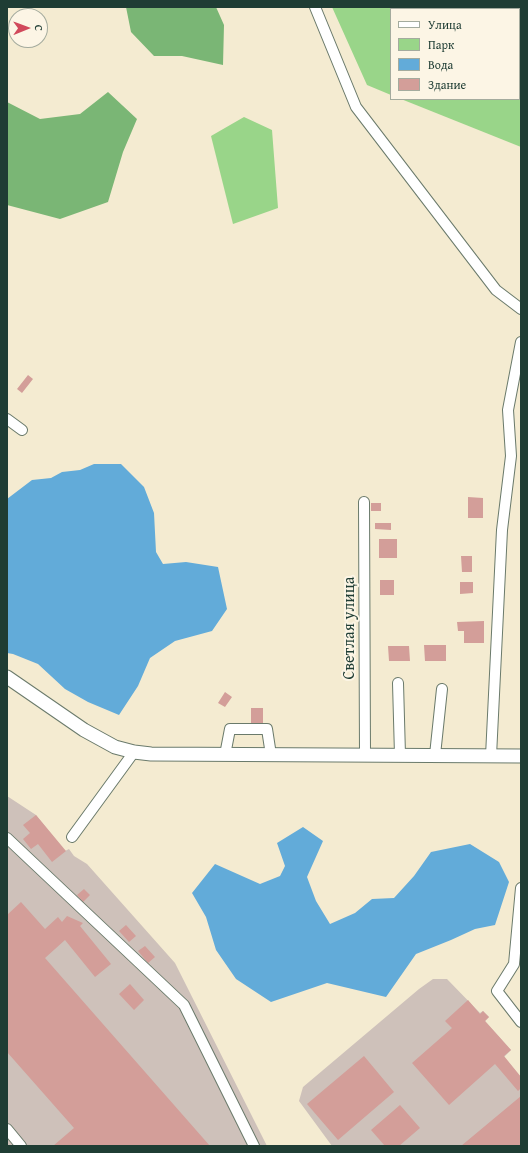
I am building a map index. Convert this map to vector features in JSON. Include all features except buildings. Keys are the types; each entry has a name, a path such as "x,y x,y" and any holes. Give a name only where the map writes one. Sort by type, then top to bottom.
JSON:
{"main road":[{"path":"7,677 84,730 115,747 134,752 151,754 225,755 521,756"}],"lane":[{"path":"315,7 356,108 496,290 521,309"},
{"path":"491,756 502,530 511,456 508,410 521,342"},
{"path":"8,423 22,430"},
{"name":"Светлая улица","path":"364,502 365,755"},
{"path":"398,683 400,755"},
{"path":"436,755 442,689"},
{"path":"225,755 230,729 267,729 271,755"},
{"path":"72,837 134,752"},
{"path":"7,838 184,1005 254,1146"},
{"path":"521,888 514,964 497,991 521,1022"},
{"path":"7,1129 21,1146"}],"shaded area":[{"path":"7,796 36,815 65,851 69,849 74,856 87,864 175,963 267,1146 7,1146"},
{"path":"433,979 447,979 480,1013 483,1011 489,1017 485,1021 511,1050 504,1057 521,1077 521,1146 332,1146 299,1101 303,1087 419,989"}],"green space":[{"path":"126,7 216,7 224,25 223,65 182,56 154,56 131,32"},
{"path":"332,7 521,7 521,147 404,100 520,100 520,8 390,8 390,95 367,85"},
{"path":"108,92 137,119 123,152 108,202 60,219 7,205 7,102 40,119 80,114"},
{"path":"244,117 272,130 278,208 233,224 211,136"}],"water":[{"path":"94,464 121,464 144,487 154,513 156,552 163,564 186,562 218,567 227,609 212,631 175,641 150,658 138,686 119,715 88,702 65,689 38,664 7,653 7,499 32,480 51,478 62,472 80,470"},
{"path":"303,827 323,841 307,877 316,901 330,924 355,913 372,899 394,898 414,876 431,852 470,844 499,862 509,882 495,925 475,929 416,954 386,997 327,983 271,1002 236,979 216,950 206,917 192,893 215,864 260,884 280,876 285,866 277,843"}]}
